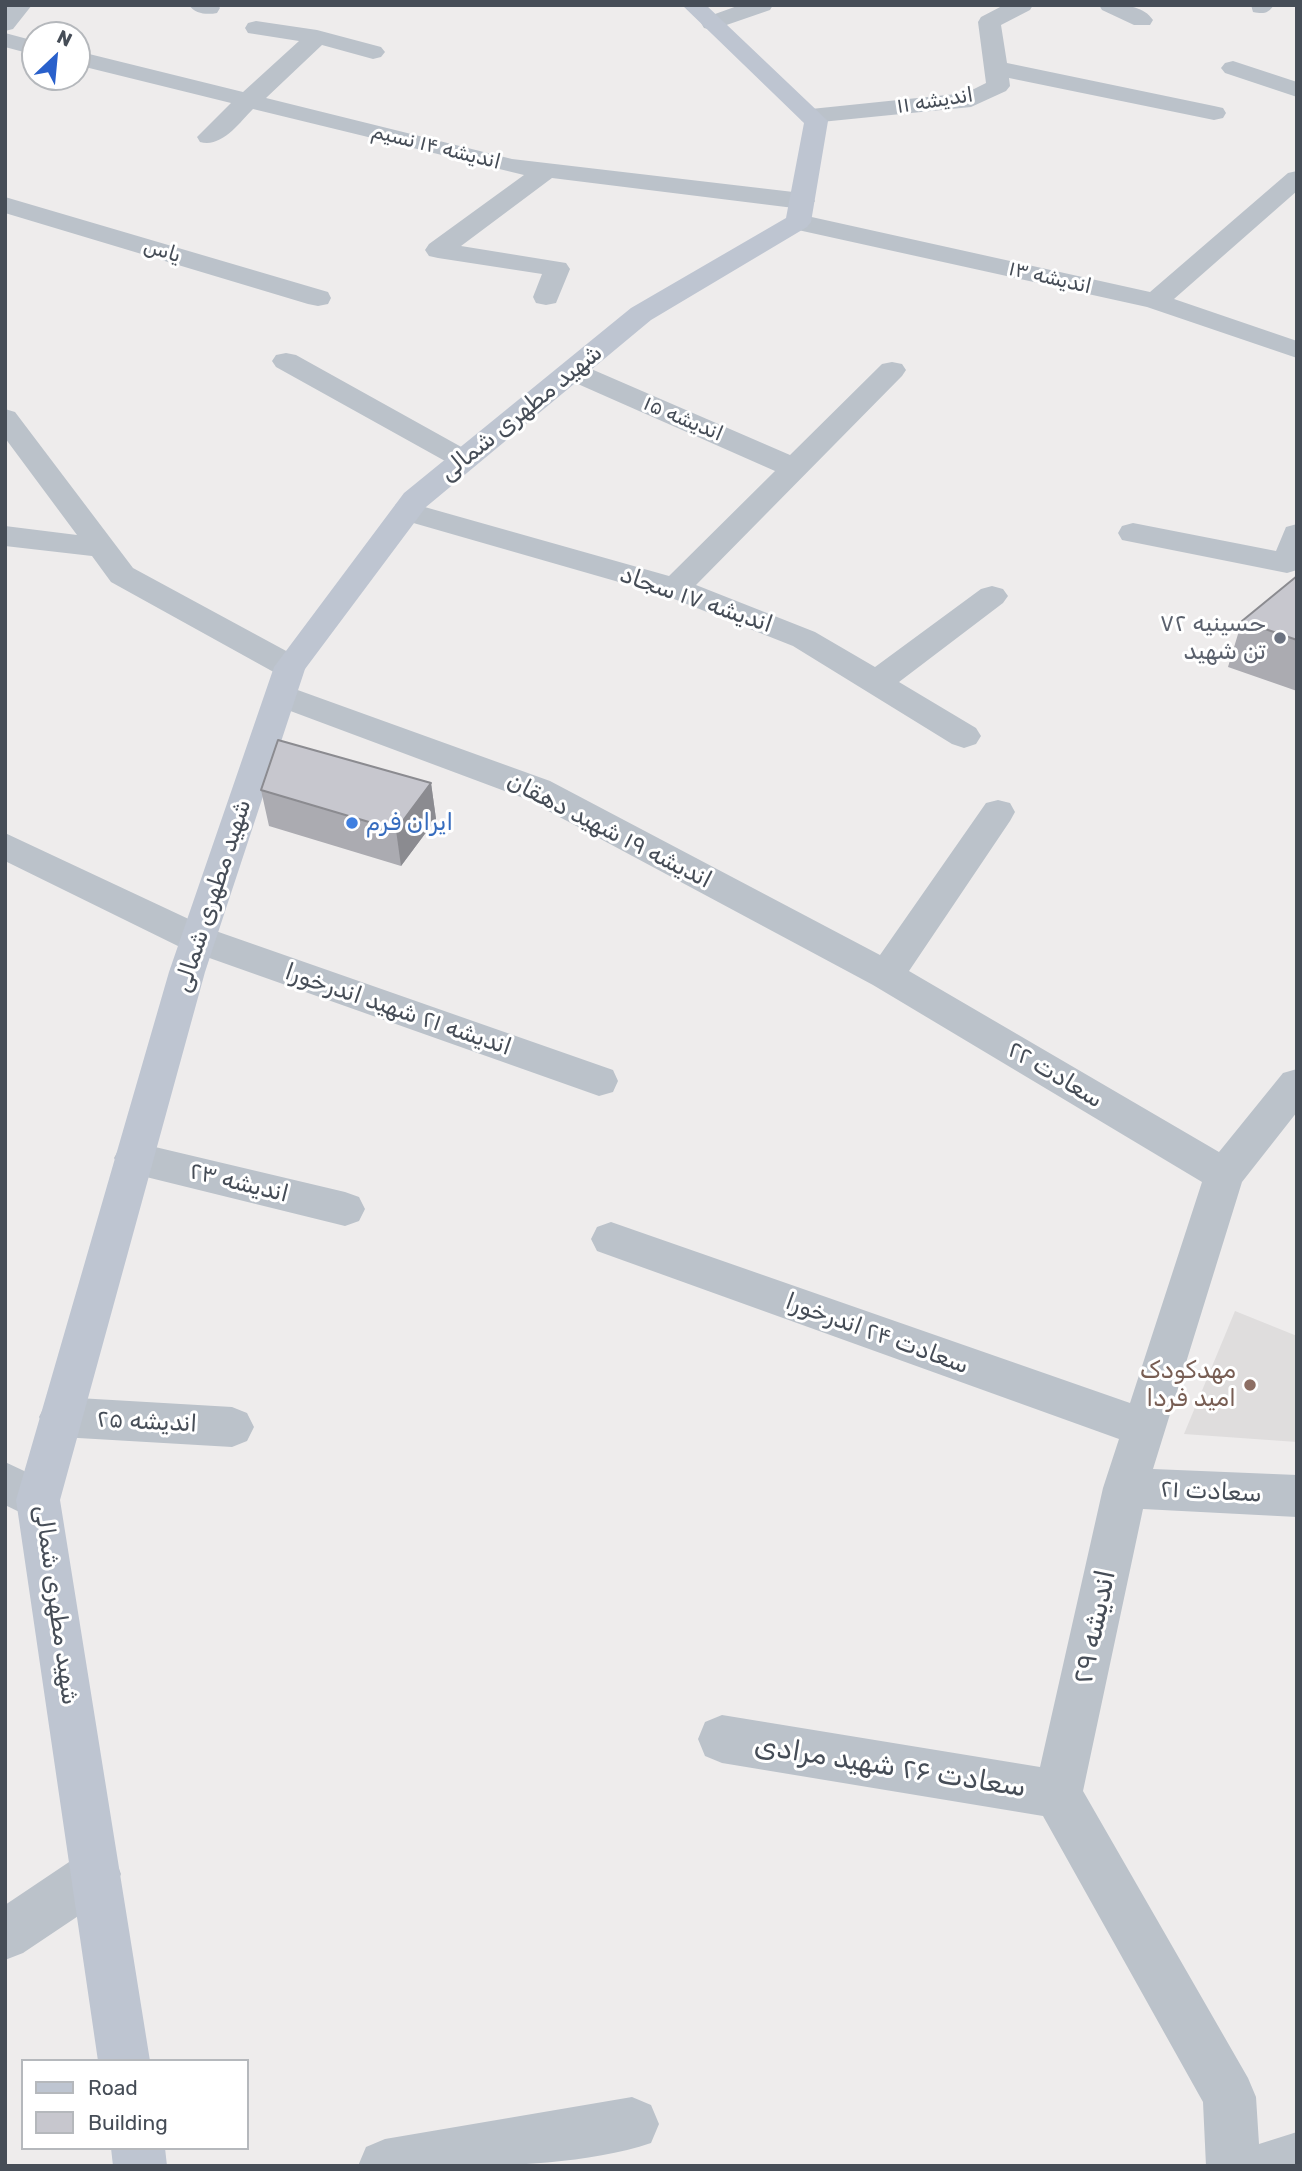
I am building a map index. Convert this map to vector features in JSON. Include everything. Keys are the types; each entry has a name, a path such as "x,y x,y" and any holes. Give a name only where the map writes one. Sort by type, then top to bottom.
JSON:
{"main road":[{"path":"703,14 816,121 800,211"},
{"name":"شهید مطهری شمالی","path":"124,2059 96,1874 22,1491 61,1417 197,939 286,681 415,500 640,314 800,211"}],"street":[{"path":"5,24 21,5"},
{"path":"703,14 762,5"},
{"name":"اندیشه ۱۱","path":"811,116 971,100 998,86 989,22 1022,5"},
{"path":"1110,5 1142,20"},
{"path":"256,28 317,37 373,52"},
{"path":"209,137 317,37"},
{"name":"اندیشه ۱۴ نسیم","path":"91,61 512,166 800,211"},
{"path":"995,68 1214,114"},
{"path":"1233,68 1297,90"},
{"path":"546,297 557,269 438,250 547,170"},
{"path":"1154,301 1297,178"},
{"name":"یاس","path":"5,205 318,298"},
{"name":"اندیشه ۱۳","path":"800,211 1154,301 1297,351"},
{"path":"286,361 464,460"},
{"path":"675,588 892,370"},
{"name":"اندیشه ۱۵","path":"572,371 794,468"},
{"name":"اندیشه ۱۹ شهید دهقان","path":"5,418 122,575 286,681 538,790 886,975"},
{"name":"اندیشه ۱۷ سجاد","path":"407,511 675,588 804,639 964,736"},
{"path":"1133,533 1287,563 1297,534"},
{"path":"5,536 102,548"},
{"path":"876,682 992,596"},
{"path":"886,975 998,812"},
{"name":"اندیشه ۲۱ شهید اندرخورا","path":"5,846 197,939 600,1081"},
{"name":"سعادت ۲۲","path":"886,975 1224,1175"},
{"name":"اندیشه ۲۹","path":"1058,1794 1125,1488 1224,1175 1297,1084"},
{"name":"اندیشه ۲۳","path":"134,1157 345,1209"},
{"name":"سعادت ۲۴ اندرخورا","path":"611,1239 1144,1428"},
{"name":"اندیشه ۲۵","path":"61,1417 232,1427"},
{"name":"سعادت ۲۱","path":"1125,1488 1297,1496"},
{"name":"سعادت ۲۶ شهید مرادی","path":"723,1739 1058,1794"},
{"path":"1058,1794 1229,2097 1233,2166"},
{"path":"5,1935 96,1874"},
{"path":"385,2166 632,2124"},
{"path":"1271,2166 1297,2159"}],"shaded area":[{"name":"مهدکودک امید فردا","path":"1235,1311 1297,1336 1297,1442 1184,1434"}],"building":[{"path":"1297,576 1297,640 1242,621"},
{"path":"278,740 431,783 396,830 261,790"}],"place":[{"name":"حسینیه ۷۲ تن شهید","path":"1280,638"},
{"name":"ایران فرم","path":"352,823"},
{"name":"مهدکودک امید فردا","path":"1250,1385"}]}
